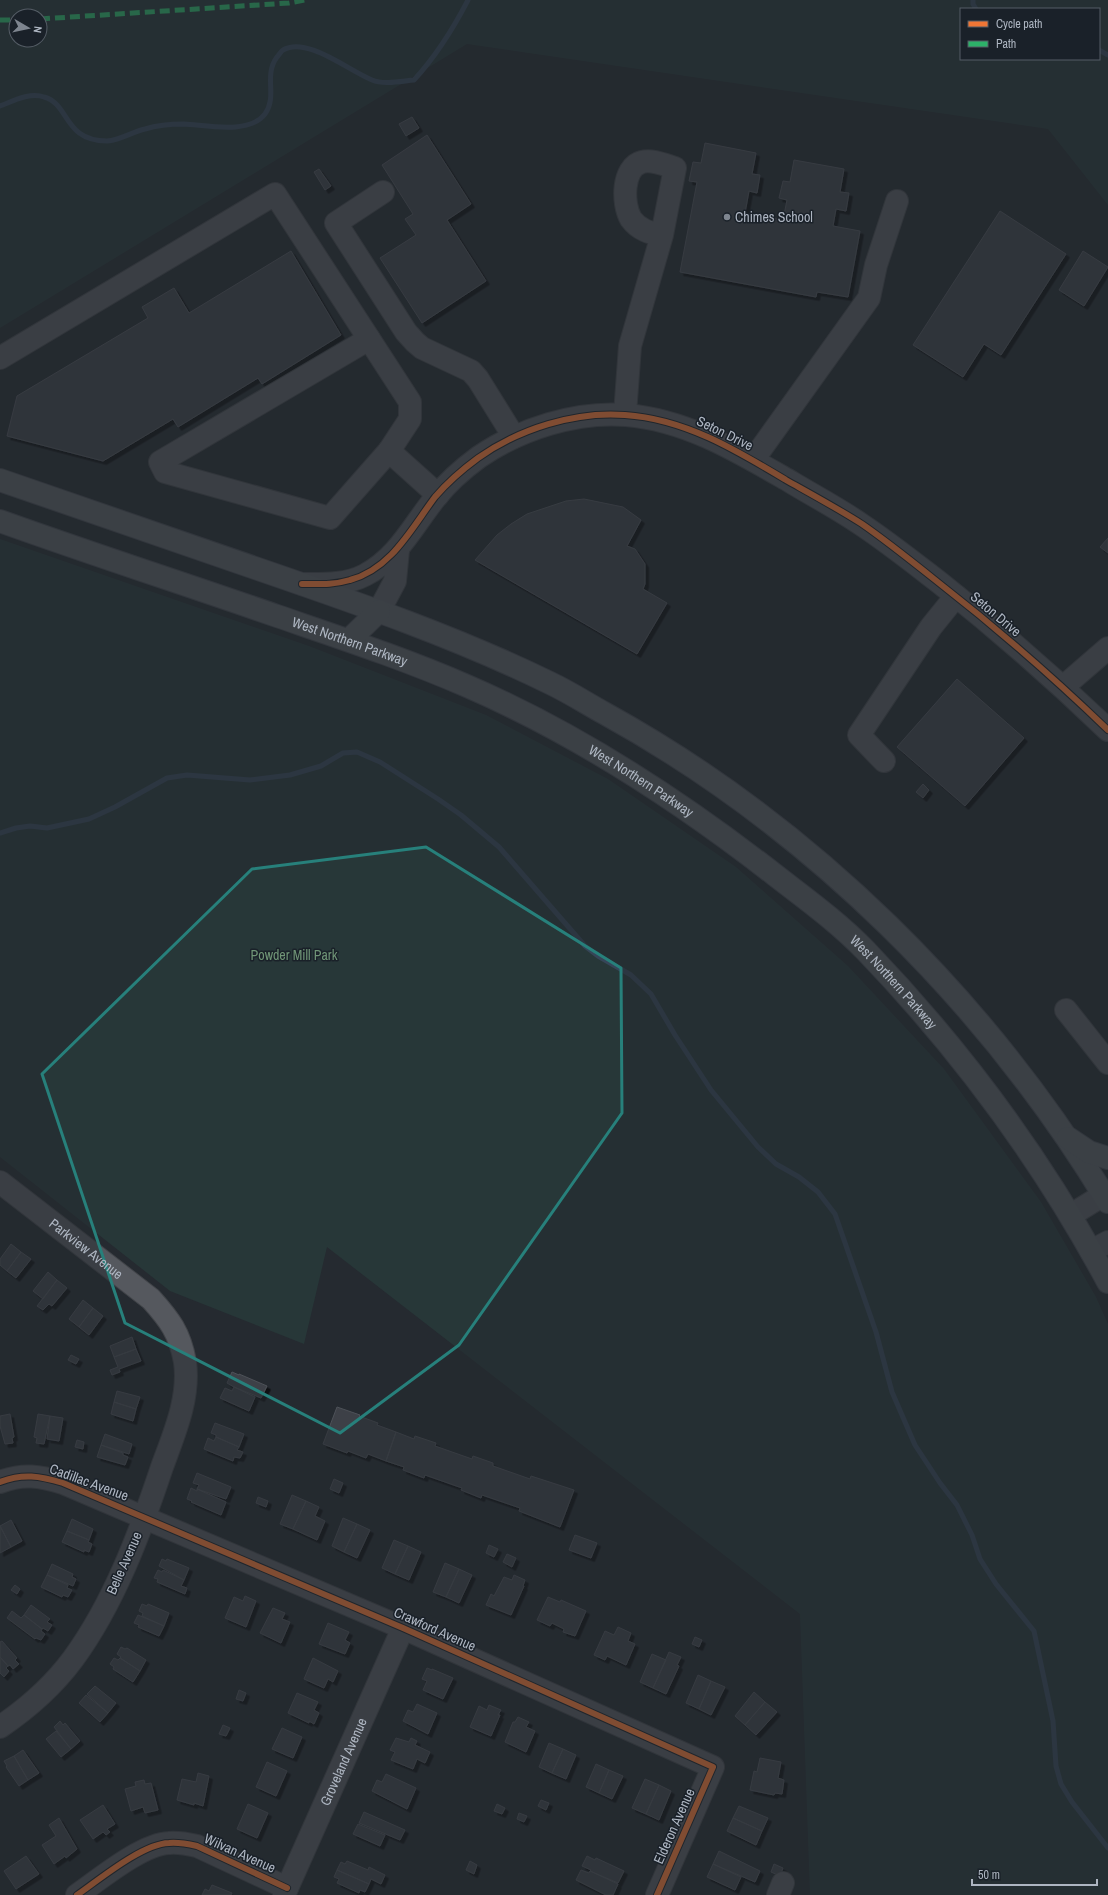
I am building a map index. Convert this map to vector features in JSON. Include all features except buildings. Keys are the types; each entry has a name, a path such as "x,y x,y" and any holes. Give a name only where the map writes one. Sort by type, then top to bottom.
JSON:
{"main road":[{"path":"0,480 379,611 480,651 565,691 676,755 786,834 838,878 885,921 925,963 1018,1072 1107,1196"},
{"name":"West Northern Parkway","path":"0,520 348,640 467,686 512,707 593,751 691,812 812,902 864,949 942,1035 1025,1145 1071,1215 1100,1247 1108,1282"},
{"path":"348,640 379,611"},
{"path":"1064,1135 1083,1148 1108,1158"}],"street":[{"path":"383,192 336,223 406,332 422,348 471,371 478,379 514,437"},
{"path":"0,358 275,194 410,402 410,419 389,451 330,518 165,472 160,462 369,339"},
{"path":"753,460 869,298 876,265 897,201"},
{"path":"625,414 630,346 662,235"},
{"name":"Seton Drive","path":"302,584 332,584 355,579 365,575 398,550 438,495 460,473 478,458 514,437 556,422 578,417 625,414 658,420 695,430 753,460 861,524 998,629 1063,687 1108,730"},
{"path":"389,451 438,495"},
{"path":"379,611 395,582 398,550"},
{"path":"884,762 859,735 931,627 956,596"},
{"path":"1063,687 1108,648"},
{"path":"1066,1010 1108,1063"},
{"name":"Parkview Avenue","path":"3,1189 151,1299 170,1320"},
{"path":"1071,1215 1107,1196"},
{"name":"Belle Avenue","path":"0,1727 32,1703 56,1681 73,1659 95,1626 145,1516 181,1413 185,1387 185,1363 180,1342 170,1320"},
{"name":"Cadillac Avenue","path":"0,1482 19,1476 37,1476 63,1483 145,1516"},
{"name":"Crawford Avenue","path":"145,1516 403,1628 713,1767"},
{"name":"Groveland Avenue","path":"285,1891 403,1628"},
{"name":"Elderon Avenue","path":"657,1895 713,1767"},
{"name":"Wilvan Avenue","path":"77,1895 137,1854 168,1842 197,1846 285,1891"}],"highlighted area":[{"path":"426,847 621,968 622,1113 459,1345 340,1433 125,1323 42,1074 252,869"}],"green space":[{"path":"0,0 1108,0 1108,205 1048,129 467,44 0,328"},
{"name":"Powder Mill Park","path":"0,539 309,646 486,715 608,779 736,867 848,966 944,1069 1041,1202 1096,1297 1108,1324 1108,1895 810,1895 800,1614 327,1247 304,1344 170,1291 0,1157"}],"waterway":[{"path":"0,106 27,96 44,97 59,107 69,122 82,135 93,139 107,141 117,139 140,130 164,125 184,124 215,127 238,127 249,125 265,114 269,107 271,93 271,71 273,64 283,50 293,47 316,51 372,80 382,82 414,80 444,42 468,0"},
{"path":"973,0 975,8"},
{"path":"1100,51 1108,55"},
{"path":"0,833 16,828 30,826 47,828 89,819 115,807 167,778 187,775 250,780 290,775 321,766 343,753 357,752 380,762 438,799 461,815 499,847 585,946 598,956 631,975 651,994 675,1035 711,1090 758,1147 776,1164 799,1177 818,1192 835,1214 876,1332 892,1392 915,1445 940,1483 957,1505 972,1535 980,1559 996,1584 1034,1631 1053,1721 1056,1766 1061,1784 1072,1802 1108,1848"}],"marked path":[{"path":"48,18 289,3 305,0"},
{"path":"0,20 8,20"}],"cycle path":[{"path":"302,584 344,582 364,575 377,567 399,546 435,497 450,481 478,458 511,438 548,424 587,416 625,415 647,418 689,429 729,447 862,524 911,560 1004,636 1108,730"},
{"path":"0,1482 16,1477 32,1476 63,1483 403,1628 713,1767 657,1895"},
{"path":"77,1895 122,1863 146,1849 158,1845 173,1843 183,1843 197,1846 287,1888"}],"place":[{"name":"Chimes School","path":"727,217"}]}
